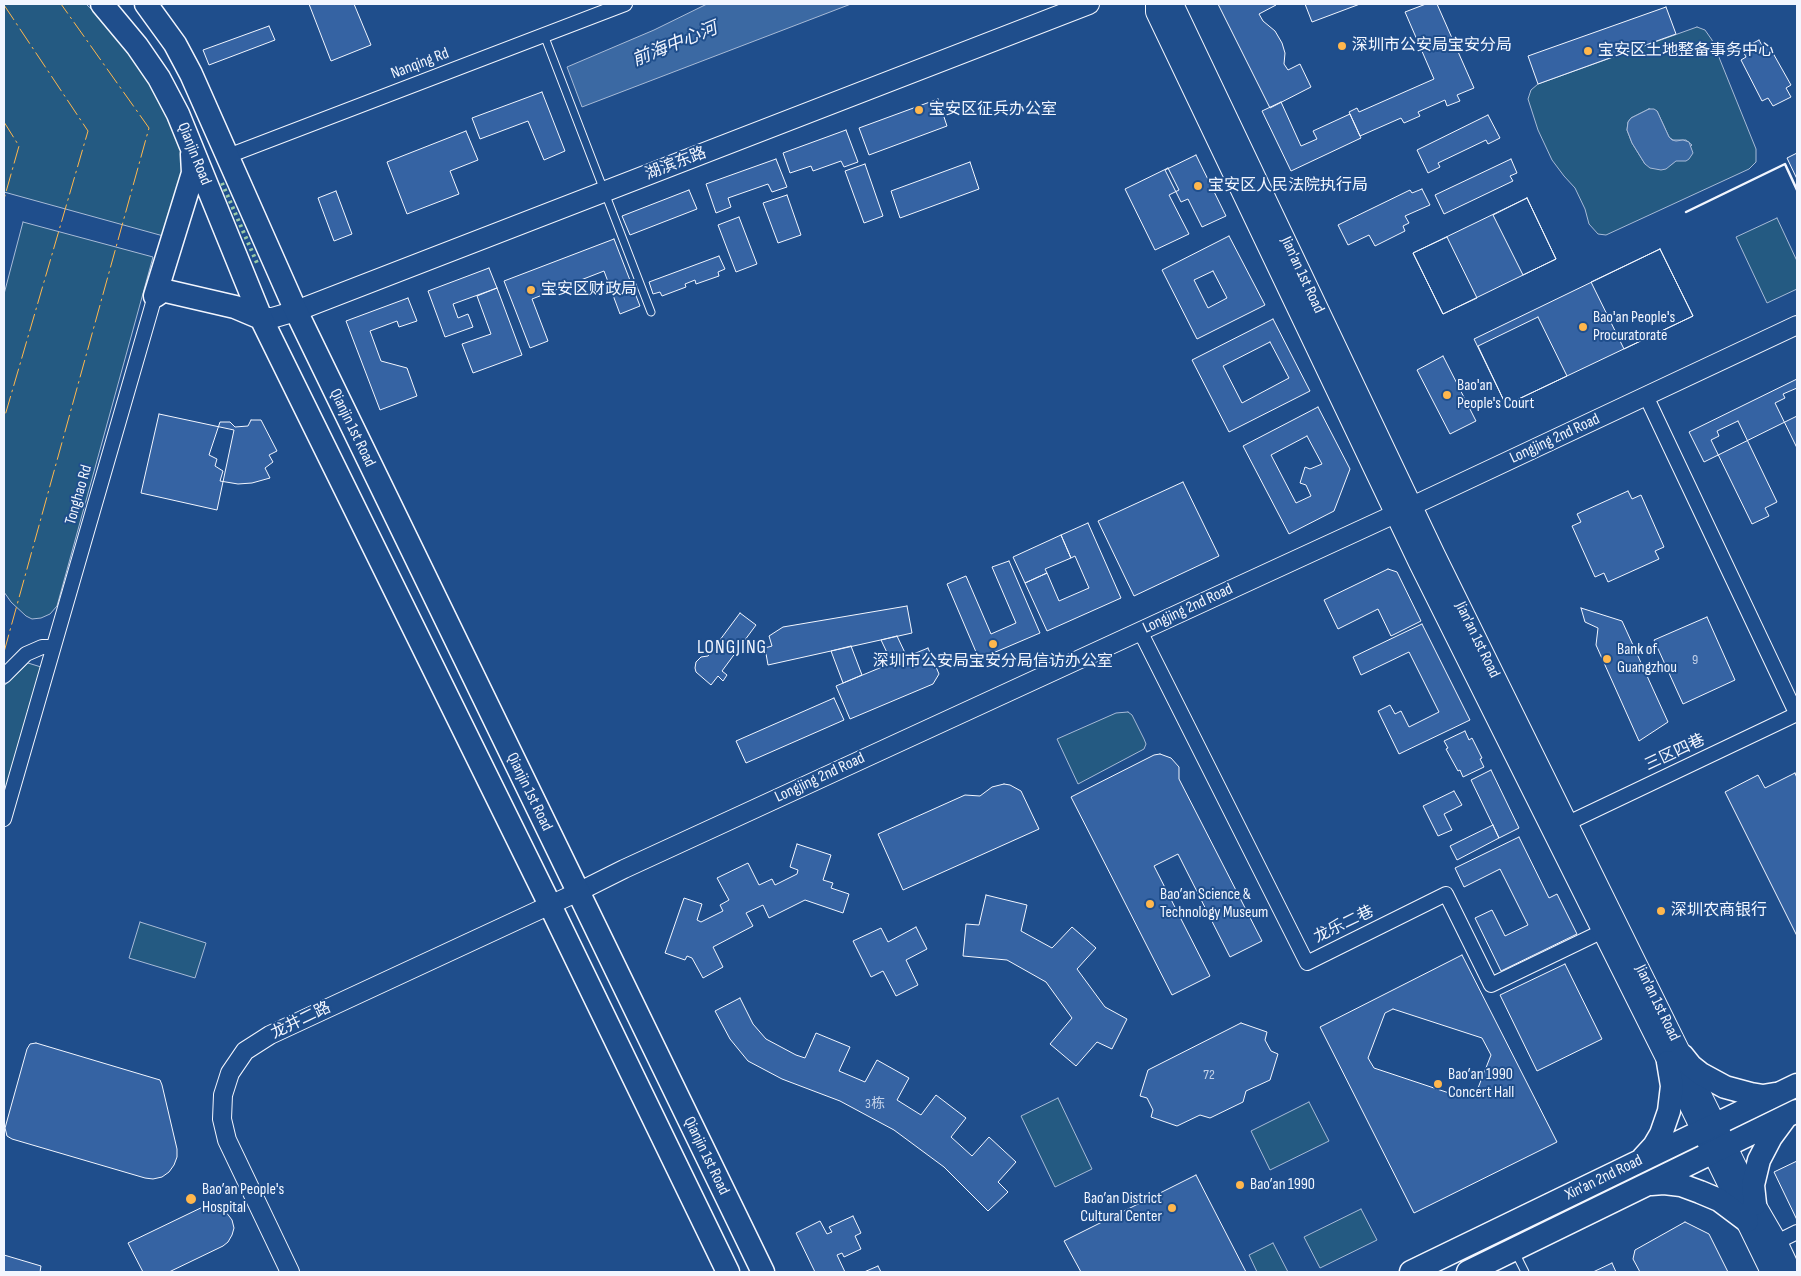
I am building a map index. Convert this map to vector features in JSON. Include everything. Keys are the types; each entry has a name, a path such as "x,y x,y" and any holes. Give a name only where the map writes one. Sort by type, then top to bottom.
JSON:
{"main road":[{"path":"106,8 121,18 127,17 136,11 139,4"},
{"name":"Qianjin Road","path":"146,4 167,32 191,74 296,312"},
{"name":"湖滨东路","path":"261,318 272,318 296,312 1089,4"},
{"name":"Jian'an 1st Road","path":"1156,4 1156,12 1404,510 1568,824 1675,1059 1751,1213 1771,1272"},
{"name":"Jian'an 1st Road","path":"1172,4 1404,510 1602,931 1675,1059"},
{"name":"Qianjin Road","path":"106,8 140,50 159,78 178,114 261,318"},
{"path":"140,50 140,36 147,29 158,27 167,32"},
{"path":"155,296 193,173 192,151"},
{"path":"155,296 166,291 235,307 261,318"},
{"name":"Qianjin 1st Road","path":"296,312 762,1272"},
{"name":"Qianjin 1st Road","path":"261,318 728,1272"},
{"path":"1638,1162 1654,1146 1661,1134 1669,1111 1675,1059 1691,1066 1701,1074 1725,1087 1763,1096 1779,1094 1787,1116 1771,1137 1760,1160 1753,1185 1751,1213 1681,1186 1664,1183 1648,1184"},
{"name":"Xin'an 2nd Road","path":"1411,1272 1779,1094"},
{"name":"Xin'an 2nd Road","path":"1468,1272 1787,1116"},
{"name":"Jian'an 1st Road","path":"1751,1213 1777,1242 1791,1272"}],"street":[{"name":"Nanqing Rd","path":"228,156 625,4"},
{"name":"Tonghao Rd","path":"4,819 52,647 155,296"},
{"name":"Longjing 2nd Road","path":"578,892 624,869 1404,510 1797,325"},
{"path":"1646,396 1797,715"},
{"name":"龙乐二巷","path":"1140,631 1307,963 1446,894 1491,985 1602,931"},
{"path":"4,676 26,654 42,647 52,647"},
{"name":"三区四巷","path":"1568,824 1797,715"},
{"name":"龙井二路","path":"290,1272 227,1140 222,1119 223,1095 230,1073 245,1051 270,1035 578,892"},
{"path":"1777,1242 1797,1232"}],"lane":[{"path":"544,35 651,312"},
{"path":"1514,1250 1525,1272"}],"shaded area":[{"path":"4,4 86,4 105,22 137,60 179,136 186,166 167,237 4,192"},
{"path":"1697,27 1705,30 1712,40 1756,149 1756,162 1749,169 1606,235 1598,234 1589,224 1585,209 1575,188 1552,160 1538,130 1528,99 1531,90 1538,84","holes":["1649,109 1657,111 1669,137 1673,140 1686,140 1692,145 1671,165 1645,164 1632,143 1627,130 1628,122 1631,118"]},
{"path":"1777,218 1797,261 1797,289 1767,303 1736,237"},
{"path":"23,222 153,257 57,606 50,614 32,619 11,602 4,592 4,294"},
{"path":"28,663 41,667 4,801 4,686"},
{"path":"1128,712 1132,715 1144,739 1146,744 1144,749 1078,784 1057,739 1116,713"},
{"path":"140,922 206,943 195,978 129,958"},
{"path":"1058,1098 1092,1169 1055,1187 1021,1116"},
{"path":"1309,1102 1329,1141 1270,1170 1251,1131"},
{"path":"1361,1209 1377,1240 1320,1268 1304,1237"},
{"path":"1273,1243 1288,1272 1257,1272 1249,1255"}],"water":[{"name":"前海中心河","path":"707,4 851,4 582,107 567,67 654,30"},
{"path":"1649,109 1657,111 1672,140 1689,142 1693,153 1689,159 1686,161 1676,161 1666,169 1661,170 1650,168 1645,164 1632,143 1627,130 1628,122 1631,118"}],"building":[{"path":"309,4 354,4 371,45 331,61"},
{"path":"1218,4 1275,4 1259,14 1263,21 1275,31 1282,43 1285,53 1284,64 1288,70 1300,64 1311,87 1270,108"},
{"path":"1305,4 1360,4 1312,22"},
{"path":"1426,4 1437,4 1474,88 1457,95 1460,101 1447,106 1445,100 1418,112 1420,116 1404,123 1401,118 1360,136 1349,112 1357,108 1359,112 1434,79 1405,12"},
{"path":"1666,7 1676,34 1538,84 1528,56"},
{"path":"269,26 275,40 209,65 203,50"},
{"path":"1759,40 1764,49 1769,46 1791,85 1786,88 1791,97 1773,106 1768,98 1762,101 1741,60 1746,57 1742,49"},
{"path":"542,92 565,151 544,160 528,121 480,139 472,118"},
{"path":"938,99 947,126 869,155 859,128"},
{"path":"1281,102 1301,146 1317,139 1313,131 1350,114 1361,138 1291,171 1262,111"},
{"path":"1488,115 1500,138 1488,144 1486,140 1438,163 1440,167 1428,173 1417,150"},
{"path":"846,130 858,162 844,167 841,161 813,171 811,166 790,173 783,153"},
{"path":"466,131 478,160 450,171 459,194 407,214 387,162"},
{"path":"1797,153 1797,179 1787,158"},
{"path":"1196,155 1226,216 1202,227 1188,199 1181,202 1165,170"},
{"path":"776,159 787,187 772,192 768,184 728,198 731,207 716,213 706,184"},
{"path":"1511,159 1517,173 1510,176 1513,181 1444,214 1435,195"},
{"path":"970,162 979,189 900,218 891,191"},
{"path":"865,164 883,216 864,223 845,171"},
{"path":"1168,168 1179,190 1169,195 1189,234 1155,250 1125,189"},
{"path":"1422,189 1430,205 1405,216 1409,223 1403,226 1405,231 1375,246 1369,235 1348,245 1338,225 1410,190 1412,193"},
{"path":"689,190 697,209 630,235 622,216"},
{"path":"336,191 352,234 334,241 318,198"},
{"path":"787,195 801,235 778,243 763,203"},
{"path":"1527,198 1556,259 1443,314 1413,253"},
{"path":"1527,198 1556,259 1523,275 1493,215"},
{"path":"739,217 757,264 736,272 718,225"},
{"path":"1229,236 1265,305 1197,339 1162,270","holes":["1213,271 1227,298 1208,308 1194,280"]},
{"path":"1447,237 1477,298 1443,314 1413,253"},
{"name":"宝安区财政局","path":"614,239 640,306 620,314 604,271 532,299 548,341 530,348 504,281"},
{"path":"1660,249 1693,316 1624,349 1591,282"},
{"name":"Bao'an People's Procuratorate","path":"1660,249 1693,316 1506,405 1474,339"},
{"path":"719,256 725,269 718,272 719,276 696,284 695,280 685,284 686,287 662,296 660,292 653,294 649,282"},
{"path":"489,268 497,288 453,304 458,318 468,314 473,327 445,337 428,291"},
{"path":"497,288 522,355 473,373 462,344 491,334 477,296"},
{"path":"408,298 417,321 399,327 397,321 370,331 381,361 407,368 417,396 380,410 346,321"},
{"path":"1538,317 1567,376 1506,405 1478,346"},
{"path":"1273,319 1310,391 1229,432 1192,360","holes":["1270,342 1289,378 1242,403 1223,366"]},
{"name":"Bao'an People's Court","path":"1443,356 1476,421 1450,434 1417,370"},
{"path":"1797,379 1797,416 1704,462 1689,432"},
{"path":"1797,388 1797,448 1775,403 1785,398 1783,394"},
{"path":"1318,407 1350,469 1334,511 1289,534 1243,446","holes":["1307,436 1322,464 1310,469 1305,467 1300,483 1306,485 1311,496 1296,503 1271,455"]},
{"path":"159,414 234,430 217,510 141,493"},
{"path":"251,420 261,420 277,451 269,455 273,462 265,468 270,478 252,483 238,484 220,481 223,471 215,466 217,459 209,455 220,422 230,422 235,427 248,426"},
{"path":"1738,421 1777,502 1765,508 1769,516 1752,524 1711,440 1719,436 1717,431"},
{"path":"1183,482 1219,556 1134,596 1098,521"},
{"path":"1628,491 1632,499 1641,495 1664,547 1655,551 1659,559 1608,582 1604,573 1595,577 1572,526 1581,522 1577,514"},
{"path":"1088,523 1121,598 1047,631 1025,583 1047,573 1059,601 1089,588 1075,556 1071,558 1061,535"},
{"path":"1061,535 1071,558 1045,569 1047,573 1025,583 1013,557"},
{"path":"1009,561 1040,633 979,659 947,584 966,576 991,634 1016,623 992,567"},
{"path":"1388,569 1397,572 1421,621 1391,636 1378,609 1338,629 1324,600"},
{"path":"907,606 912,633 768,665 765,648 772,646 769,636 783,627"},
{"path":"1581,608 1622,621 1668,722 1639,741 1596,645 1598,628 1585,622"},
{"path":"740,613 756,625 722,671 727,675 723,681 718,676 711,685 696,672 696,662 701,657 708,656"},
{"path":"1707,617 1735,680 1683,704 1654,640"},
{"path":"1422,624 1470,720 1399,754 1378,711 1390,705 1395,714 1401,711 1409,727 1439,712 1409,652 1361,675 1353,657"},
{"path":"897,636 907,657 892,663 881,640"},
{"path":"851,646 862,675 843,683 831,651"},
{"path":"928,648 939,674 933,684 850,719 836,686"},
{"path":"834,698 844,720 746,763 736,741"},
{"path":"1465,731 1469,740 1472,738 1482,758 1480,759 1484,767 1463,777 1446,749 1448,748 1444,741"},
{"name":"Bao’an Science & Technology Museum","path":"1160,754 1171,758 1179,767 1179,779 1262,941 1230,957 1178,854 1154,866 1210,976 1172,995 1071,797 1154,755"},
{"path":"1491,770 1519,828 1499,838 1471,780"},
{"path":"1795,773 1797,778 1797,936 1725,792 1758,775 1765,788"},
{"path":"1004,784 1021,791 1039,829 903,890 878,834 965,795 980,796 992,787"},
{"path":"1454,791 1462,805 1444,814 1452,830 1438,836 1423,806"},
{"path":"1493,825 1499,838 1457,860 1450,846"},
{"path":"1519,837 1549,898 1557,894 1577,934 1501,971 1475,918 1492,910 1505,936 1528,925 1500,869 1464,887 1455,868"},
{"path":"797,844 831,855 823,880 833,883 831,888 849,894 843,913 805,900 769,918 763,905 746,913 753,926 713,947 723,967 703,978 692,958 687,956 685,960 665,953 684,898 702,904 697,920 701,922 723,911 720,905 729,900 717,878 748,863 759,885 772,879 775,885 797,874 798,870 790,867"},
{"path":"986,895 1027,905 1021,931 1052,948 1072,927 1096,948 1077,969 1105,1007 1127,1019 1112,1049 1097,1042 1076,1066 1050,1044 1072,1018 1046,982 1007,960 963,956 966,924 979,925"},
{"path":"916,927 927,949 906,960 918,985 896,996 883,971 871,977 853,941 881,928 888,942"},
{"name":"Bao’an 1990 Concert Hall","path":"1462,955 1557,1142 1414,1213 1320,1027"},
{"path":"1565,964 1602,1039 1537,1071 1500,995"},
{"path":"740,998 753,1024 766,1039 796,1055 805,1058 816,1033 850,1047 839,1071 865,1082 877,1060 909,1078 897,1100 921,1115 936,1095 966,1118 951,1137 972,1156 989,1137 1016,1162 998,1182 1008,1192 988,1211 944,1167 894,1130 840,1101 782,1079 748,1061 730,1039 715,1011"},
{"path":"1393,1009 1482,1038 1491,1055 1478,1088 1461,1097 1374,1068 1368,1058 1385,1013"},
{"path":"1241,1023 1267,1032 1265,1040 1271,1051 1278,1054 1270,1080 1246,1091 1243,1102 1210,1118 1200,1115 1177,1126 1151,1117 1153,1110 1147,1098 1140,1096 1148,1070"},
{"path":"36,1043 160,1080 177,1149 177,1157 169,1172 162,1177 145,1178 7,1136 5,1128 27,1049 30,1044"},
{"path":"1797,1161 1797,1220 1774,1172"},
{"name":"Bao’an District Cultural Center","path":"1196,1175 1246,1272 1081,1272 1064,1241"},
{"path":"209,1204 223,1208 232,1220 234,1228 228,1242 169,1272 143,1272 128,1243"},
{"path":"853,1216 861,1233 855,1236 861,1249 844,1257 842,1253 837,1255 845,1272 815,1272 796,1233 820,1221 827,1234 832,1232 829,1227"},
{"path":"1685,1222 1709,1234 1728,1272 1640,1272 1633,1259 1635,1250"},
{"path":"4,1255 41,1266 40,1272 4,1272"},
{"path":"1612,1263 1616,1272 1593,1272"},
{"path":"878,1266 881,1272 864,1272"}],"hedge":[{"path":"222,183 257,263"}],"wall":[{"path":"1686,212 1785,164 1797,190"}],"power":[{"path":"4,652 149,128 61,4"},
{"path":"4,5 88,131 4,419"},
{"path":"4,122 19,146 4,199"}],"place":[{"name":"深圳市公安局宝安分局","path":"1342,46"},
{"name":"宝安区土地整备事务中心","path":"1588,51"},
{"name":"宝安区征兵办公室","path":"919,110"},
{"name":"宝安区人民法院执行局","path":"1198,186"},
{"name":"宝安区财政局","path":"531,290"},
{"name":"Bao'an People's Procuratorate","path":"1583,327"},
{"name":"Bao'an People's Court","path":"1447,395"},
{"name":"深圳市公安局宝安分局信访办公室","path":"993,644"},
{"name":"Bank of Guangzhou","path":"1607,659"},
{"name":"Bao’an Science & Technology Museum","path":"1150,904"},
{"name":"深圳农商银行","path":"1661,911"},
{"name":"Bao’an 1990 Concert Hall","path":"1438,1084"},
{"name":"Bao’an 1990","path":"1240,1185"},
{"name":"Bao’an People's Hospital","path":"191,1199"},
{"name":"Bao’an District Cultural Center","path":"1172,1208"}],"district":[{"name":"LONGJING","path":"732,648"}]}
